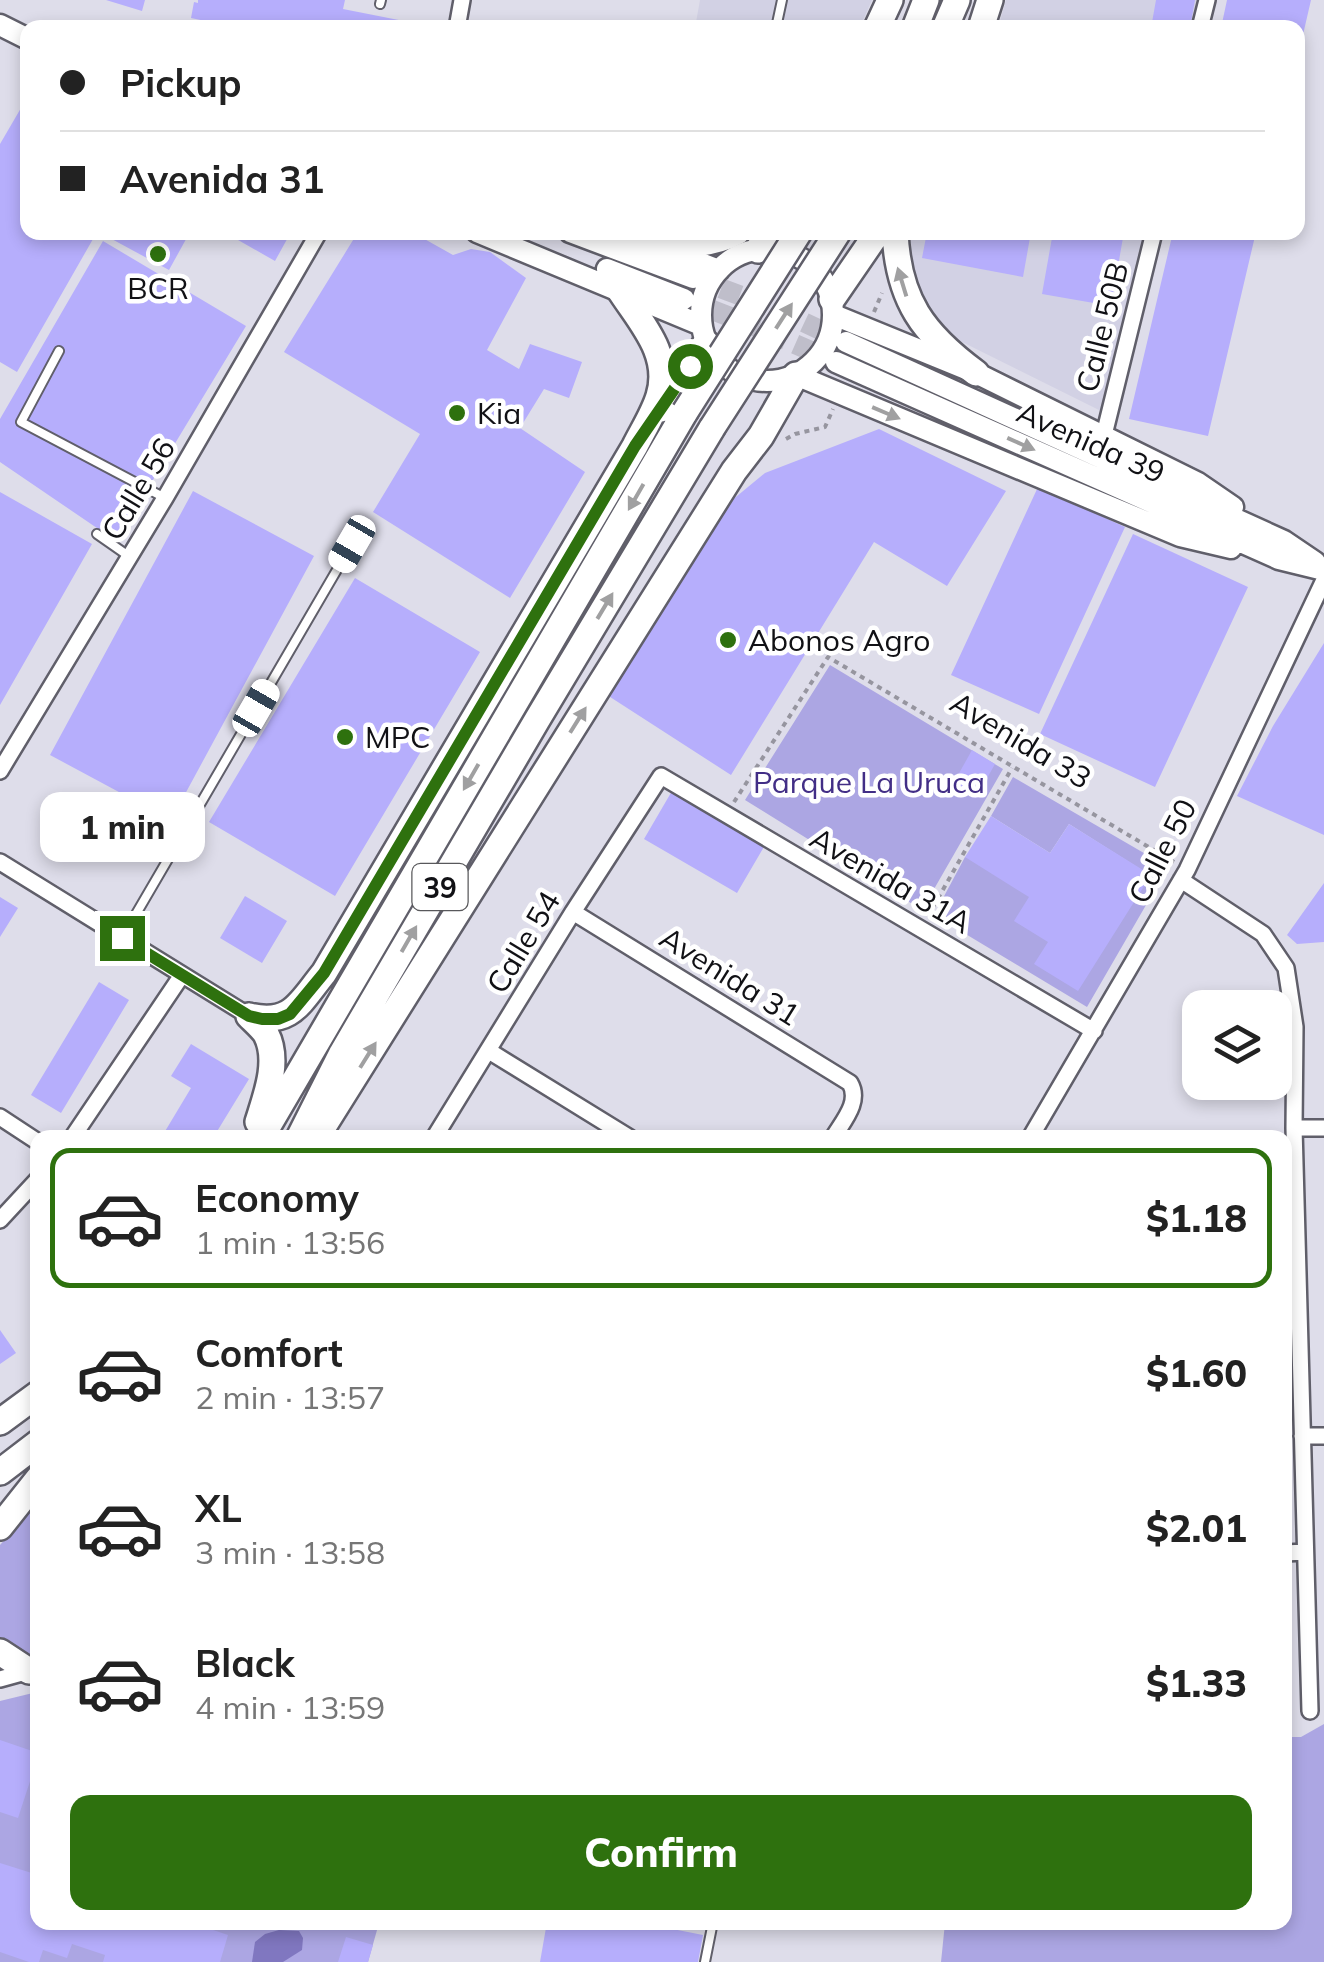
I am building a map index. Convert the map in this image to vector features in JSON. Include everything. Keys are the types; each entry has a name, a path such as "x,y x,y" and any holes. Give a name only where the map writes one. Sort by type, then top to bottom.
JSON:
{"highway":[{"path":"646,240 671,246 713,240"},
{"name":"39","path":"263,1130 685,412 794,240"},
{"name":"39","path":"303,1130 342,1054 537,720 712,428 833,240"},
{"path":"833,307 873,240"},
{"path":"896,240 898,268 908,300 925,328 976,373"},
{"path":"619,289 659,354 662,382 659,399 635,446"},
{"path":"249,1016 278,1019 290,1014 324,973 704,334"},
{"path":"321,1130 796,375"},
{"path":"274,1114 324,973"},
{"path":"249,1016 266,1033 271,1062 259,1130"},
{"path":"0,1422 30,1400"},
{"path":"0,1472 30,1449"},
{"path":"0,1528 30,1489"},
{"path":"0,1652 30,1668"}],"main road":[{"path":"497,240 619,289 704,334"},
{"path":"533,240 684,299"},
{"path":"591,240 693,278"},
{"path":"640,240 719,270"},
{"path":"763,241 812,267 824,282 833,307 831,334 824,350 812,365 774,382 752,380 731,371 714,356 704,334 701,305 719,270 763,241"},
{"path":"833,307 867,328 976,373 1198,483 1282,550"},
{"name":"Avenida 39","path":"846,342 1324,569"},
{"name":"Avenida 39","path":"836,362 1282,550"},
{"path":"796,375 1180,536 1282,550"}],"street":[{"name":"Calle 56","path":"0,770 165,498 313,240"},
{"name":"Calle 50B","path":"1104,435 1152,240"},
{"name":"Calle 50","path":"1035,1130 1184,875 1324,580"},
{"name":"Avenida 31A","path":"660,776 1094,1030"},
{"name":"Calle 54","path":"439,1130 660,776"},
{"path":"0,862 249,1016"},
{"path":"1184,875 1264,934 1286,968 1295,1027 1302,1436 1306,1552 1316,1640 1310,1711"},
{"name":"Avenida 31","path":"572,912 850,1083 855,1091 854,1102 838,1130"},
{"path":"77,1130 182,976"},
{"path":"489,1051 617,1130"},
{"path":"0,1117 30,1137"},
{"path":"1294,1128 1324,1128"},
{"path":"0,1220 30,1188"},
{"path":"1302,1436 1324,1436"},
{"path":"1292,1553 1306,1552"},
{"path":"0,1679 30,1671"}],"lane":[{"path":"60,351 21,422 165,498"},
{"path":"98,534 130,557"},
{"path":"122,938 352,544"},
{"path":"705,1962 712,1930"}],"path":[{"path":"867,328 888,279"},
{"path":"780,442 794,434 825,427 840,394"},
{"name":"Avenida 33","path":"726,814 828,656 1184,875"},
{"path":"921,929 1012,768"}],"shaded area":[{"path":"700,0 872,0 863,20 696,20"},
{"path":"1006,0 1198,0 1194,20 1000,20"},
{"path":"910,240 1148,240 1101,411 950,336 916,291 907,253"},
{"path":"279,1930 299,1931 302,1950 283,1962 252,1962 255,1942"}],"green space":[{"name":"Parque La Uruca","path":"830,665 1003,769 922,910 745,800"},
{"path":"1013,777 1168,867 1087,1007 934,915 965,857 1151,876 1069,824 1050,853 991,816"},
{"path":"30,1511 30,1655 17,1652 0,1638 0,1545"},
{"path":"30,1694 30,1930 377,1930 368,1962 0,1962 0,1701"},
{"path":"1324,1724 1324,1962 941,1962 944,1930 1292,1930 1292,1737 1301,1737"}],"building":[{"path":"106,0 145,0 142,11"},
{"path":"345,0 343,9 399,20 201,20 191,18 194,2"},
{"path":"1156,0 1195,0 1191,20 1152,20"},
{"path":"1227,0 1311,0 1305,26 1305,20 1223,20"},
{"path":"20,110 20,240 92,240 17,372 0,362 0,144"},
{"name":"BCR","path":"114,240 186,240 169,270"},
{"path":"238,240 287,240 275,261"},
{"name":"Kia","path":"353,240 426,240 453,255 471,249 490,252 526,278 487,350 519,369 530,344 582,362 569,398 544,389 520,428 585,472 510,598 373,512 420,434 284,352"},
{"path":"925,240 1030,240 1023,277 922,258"},
{"path":"1052,240 1123,240 1111,306 1042,294"},
{"path":"1171,240 1254,240 1208,436 1129,419"},
{"path":"103,241 246,326 116,541 0,462 0,419"},
{"name":"Abonos Agro","path":"879,429 1006,491 947,586 874,542 731,775 607,695 731,501 765,473"},
{"name":"Abonos Agro","path":"1038,487 1125,527 1039,714 951,675"},
{"path":"193,491 314,556 171,820 50,755"},
{"path":"0,492 92,544 0,705"},
{"path":"1133,534 1248,587 1155,787 1040,734"},
{"name":"MPC","path":"355,578 480,652 335,896 209,822"},
{"path":"1324,643 1324,835 1237,796 1273,726"},
{"path":"972,750 995,764 976,798 953,784"},
{"path":"672,791 765,845 737,893 644,839"},
{"path":"991,816 1050,853 1069,824 1151,875 1078,991 1034,964 1048,942 1014,921 1029,897 965,857"},
{"path":"1324,883 1324,942 1297,944 1287,935"},
{"path":"245,896 287,921 262,963 220,938"},
{"path":"0,897 18,908 0,937"},
{"path":"99,982 129,1000 61,1113 31,1095"},
{"path":"191,1044 249,1079 218,1130 166,1130 191,1088 171,1076"},
{"path":"0,1330 16,1353 0,1364"},
{"path":"0,1740 30,1750 30,1781 18,1818 0,1812"},
{"path":"0,1863 30,1872 30,1930 213,1930 228,1935 220,1962 103,1962 105,1955 72,1944 67,1958 43,1950 39,1962 0,1952"},
{"path":"546,1930 678,1930 703,1935 698,1962 540,1962"},
{"path":"346,1937 373,1945 368,1962 338,1962"}],"tunnel":[{"path":"693,278 771,307 846,342"},
{"path":"684,299 836,362"}],"place":[{"name":"BCR","path":"158,254"},
{"name":"Kia","path":"457,413"},
{"name":"Abonos Agro","path":"728,640"},
{"name":"MPC","path":"345,737"}],"route":[{"path":"122,938 249,1016 278,1019 290,1014 324,973 635,446 690,366"}]}
